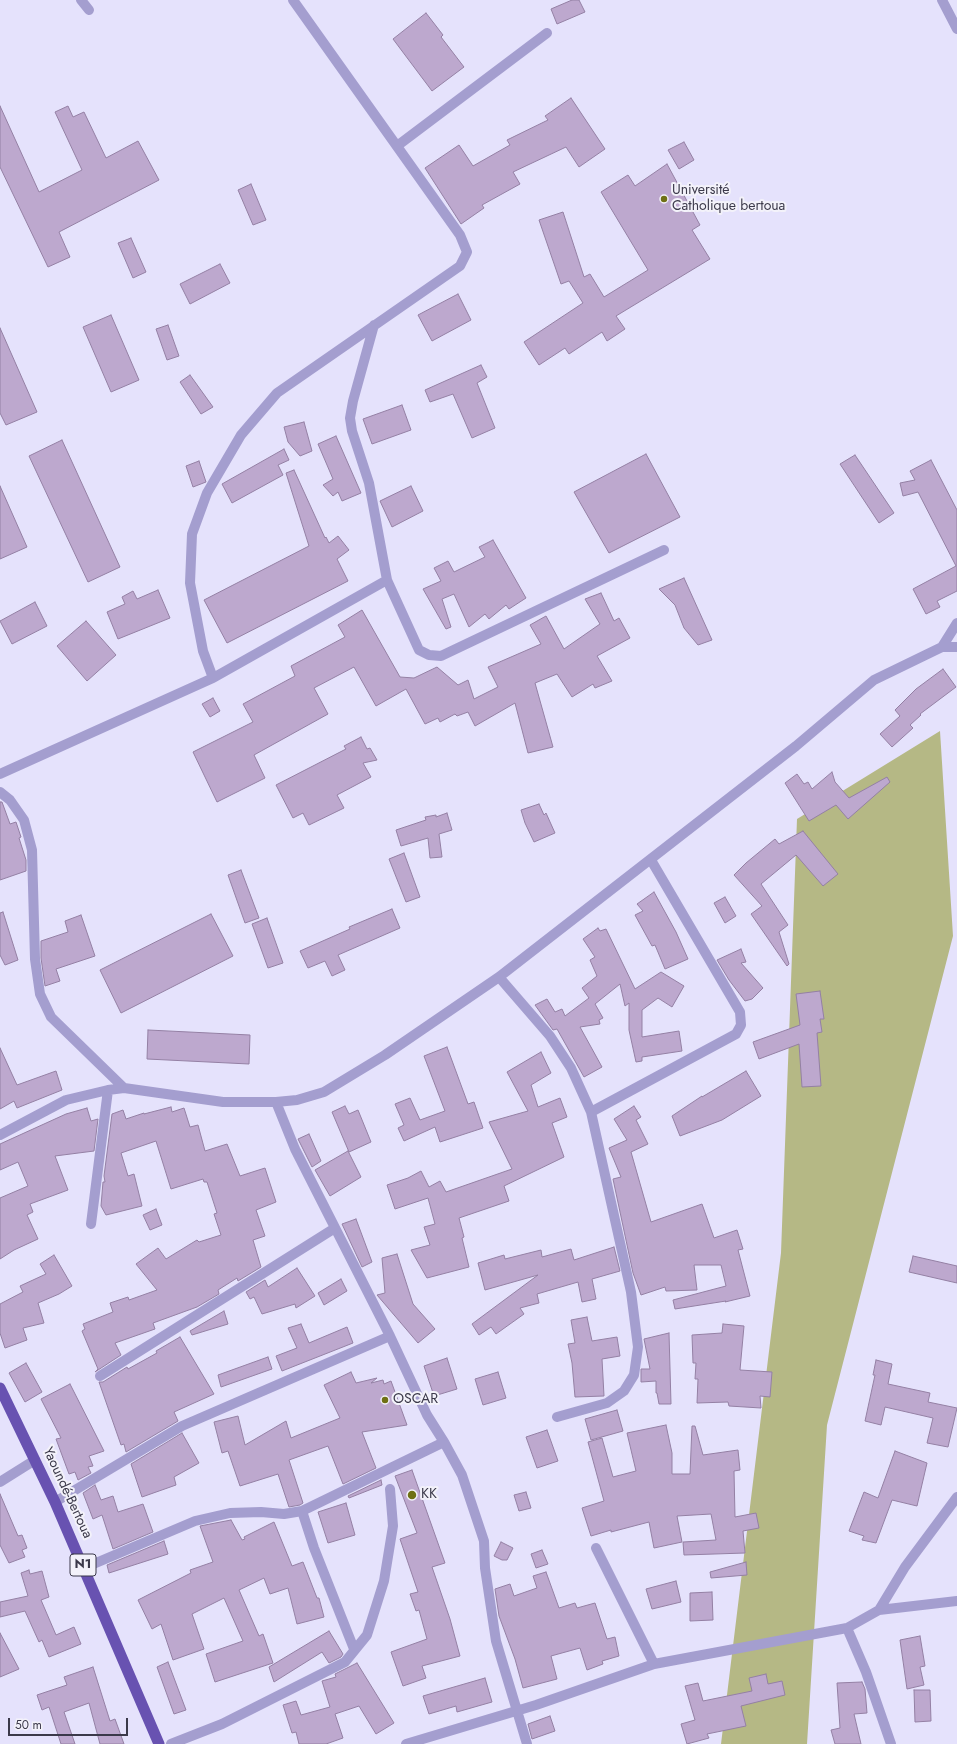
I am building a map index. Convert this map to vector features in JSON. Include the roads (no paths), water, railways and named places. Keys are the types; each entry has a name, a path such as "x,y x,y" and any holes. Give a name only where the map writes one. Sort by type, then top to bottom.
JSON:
{"highway":[{"name":"Yaoundé-Bertoua","path":"0,1388 55,1502 160,1744"}],"street":[{"path":"81,0 89,10"},
{"path":"213,678 203,650 190,583 192,534 207,493 241,435 277,393 460,266 466,252 460,235 293,0"},
{"path":"942,0 957,29"},
{"path":"397,146 547,33"},
{"path":"374,325 353,401 350,418 352,431 369,484 386,580 419,650 429,655 441,656 664,550"},
{"path":"0,774 213,678 386,580"},
{"path":"942,647 957,623"},
{"path":"0,1134 66,1100 108,1090 124,1088 223,1102 276,1102 297,1100 324,1092 385,1055 499,977 796,746 874,680 942,647 957,647"},
{"path":"0,792 10,800 24,820 32,850 35,959 40,994 50,1017 124,1088"},
{"path":"591,1112 736,1034 741,1025 740,1012 651,860"},
{"path":"499,977 550,1036 570,1068 591,1112 631,1292 638,1347 634,1376 624,1391 607,1403 557,1417"},
{"path":"91,1224 108,1090"},
{"path":"276,1102 295,1149 390,1336 427,1415 462,1475 484,1541 485,1568 496,1641 527,1744"},
{"path":"100,1376 335,1228"},
{"path":"55,1502 182,1426 390,1336"},
{"path":"84,1568 195,1521 230,1513 261,1512 284,1514 302,1512 444,1442"},
{"path":"0,1482 35,1460"},
{"path":"171,1744 222,1724 345,1662 354,1649 367,1635 384,1581 393,1526 390,1489"},
{"path":"879,1610 904,1567 957,1497"},
{"path":"302,1512 314,1548 354,1649"},
{"path":"596,1548 654,1664"},
{"path":"406,1744 536,1705 654,1664 847,1628 879,1610 957,1601"},
{"path":"847,1628 866,1672 891,1744"}],"place":[{"name":"Université Catholique bertoua","path":"664,199"},
{"name":"OSCAR","path":"385,1400"},
{"name":"KK","path":"412,1495"}]}
